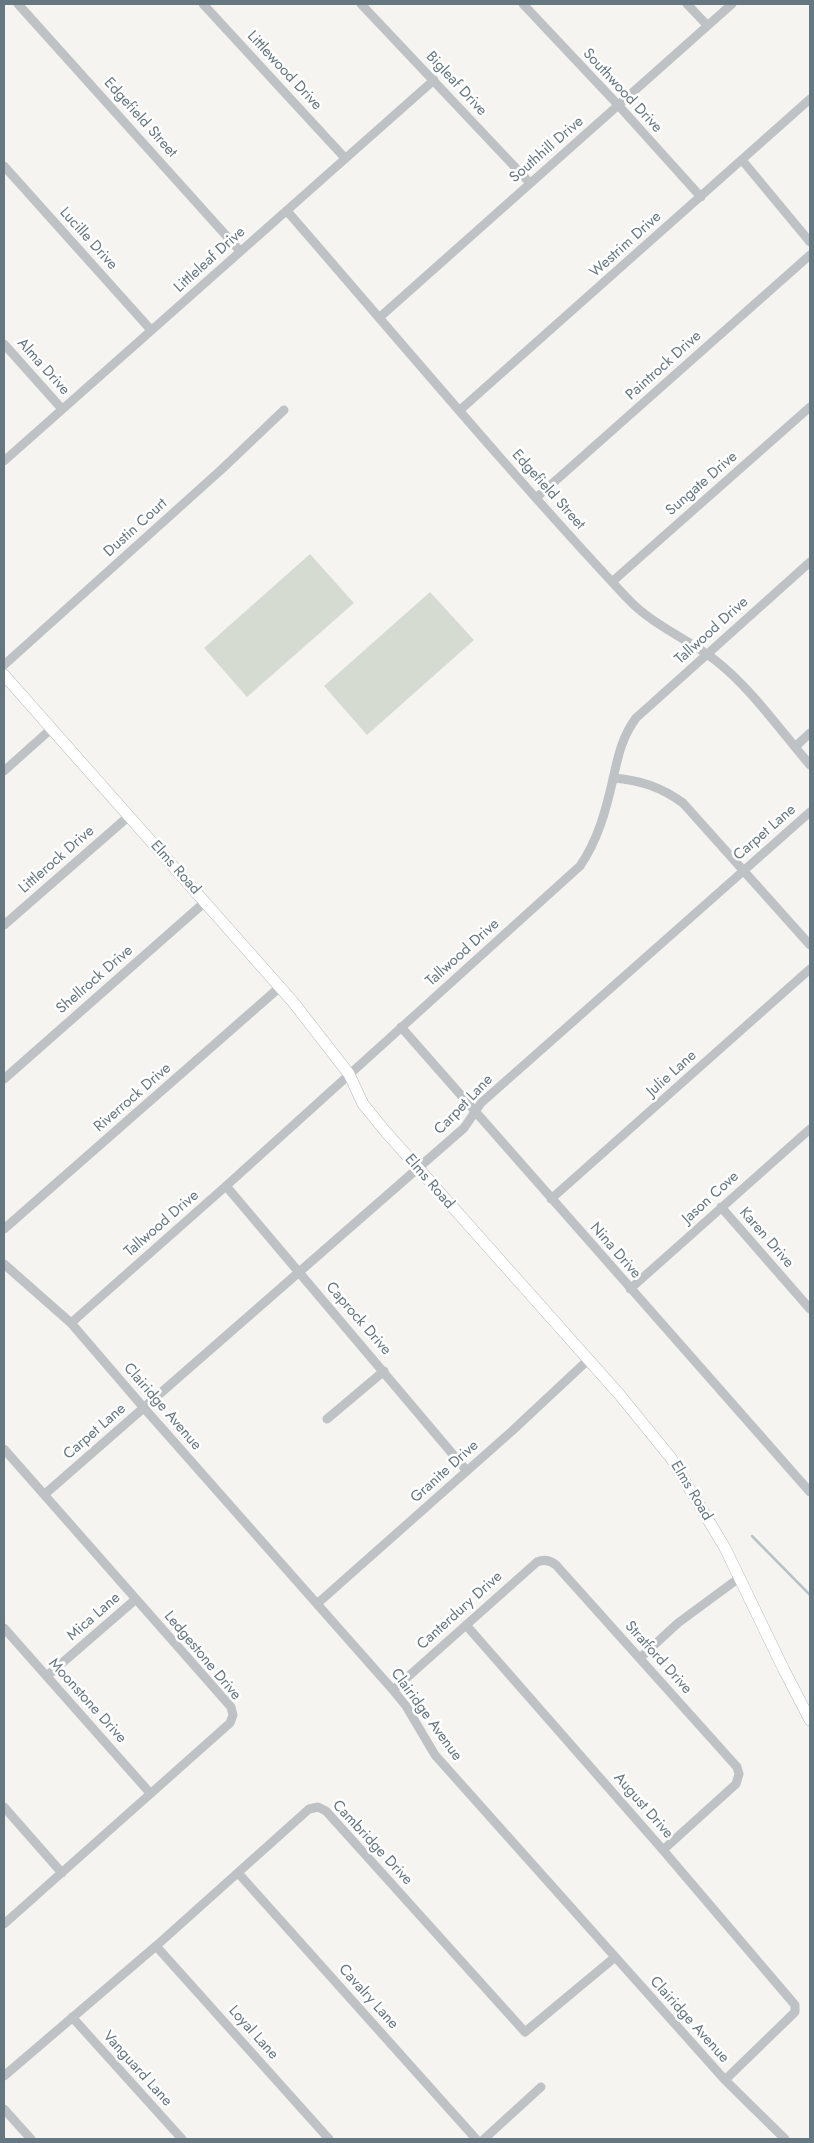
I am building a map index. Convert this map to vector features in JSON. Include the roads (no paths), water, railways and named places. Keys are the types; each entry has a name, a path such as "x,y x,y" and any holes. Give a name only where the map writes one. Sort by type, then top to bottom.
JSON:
{"main road":[{"name":"Elms Road","path":"4,675 280,987 349,1074 363,1104 417,1169 588,1360 671,1458 725,1548 810,1720"}],"street":[{"name":"Edgefield Street","path":"18,4 240,251"},
{"name":"Littlewood Drive","path":"203,4 344,157"},
{"name":"Bigleaf Drive","path":"361,4 530,183"},
{"name":"Southwood Drive","path":"523,4 701,197"},
{"path":"687,4 707,25"},
{"name":"Southhill Drive","path":"380,317 732,4"},
{"name":"Littleleaf Drive","path":"4,461 287,211 344,157 434,80"},
{"name":"Westrim Drive","path":"460,410 810,100"},
{"path":"742,160 810,242"},
{"name":"Lucille Drive","path":"4,166 151,330"},
{"name":"Edgefield Street","path":"287,211 536,498 628,599 652,619 707,654 732,675 810,765"},
{"name":"Paintrock Drive","path":"536,498 810,255"},
{"name":"Alma Drive","path":"4,344 62,409"},
{"name":"Sungate Drive","path":"613,581 810,407"},
{"name":"Dustin Court","path":"4,665 222,469 284,410"},
{"name":"Tallwood Drive","path":"71,1323 226,1186 580,866 599,832 619,752 628,728 636,718 810,562"},
{"path":"4,771 52,729"},
{"path":"795,747 810,733"},
{"path":"613,778 643,782 668,792 683,802 810,945"},
{"name":"Carpet Lane","path":"45,1494 298,1271 464,1128 481,1103 810,812"},
{"name":"Littlerock Drive","path":"4,925 129,816"},
{"name":"Shellrock Drive","path":"4,1080 205,902"},
{"name":"Julie Lane","path":"551,1199 810,969"},
{"name":"Riverrock Drive","path":"4,1229 280,987"},
{"name":"Nina Drive","path":"401,1027 810,1492"},
{"name":"Jason Cove","path":"630,1288 810,1129"},
{"name":"Caprock Drive","path":"226,1186 467,1471"},
{"name":"Karen Drive","path":"722,1207 810,1309"},
{"name":"Clairidge Avenue","path":"4,1264 71,1323 393,1690 406,1706 424,1740 435,1755 614,1958 725,2080 785,2139"},
{"name":"Granite Drive","path":"318,1603 467,1471 588,1360"},
{"path":"327,1419 384,1371"},
{"name":"Ledgestone Drive","path":"4,1449 231,1707 233,1715 230,1723 4,1924"},
{"name":"Canterdury Drive","path":"393,1690 537,1562 549,1560"},
{"name":"Stratford Drive","path":"549,1560 556,1565 737,1767 739,1779 736,1784 663,1850"},
{"path":"640,1658 678,1623 739,1578"},
{"name":"Mica Lane","path":"46,1676 136,1599"},
{"name":"August Drive","path":"466,1625 663,1850 796,2009 725,2080"},
{"name":"Moonstone Drive","path":"4,1628 150,1793"},
{"path":"4,1807 62,1873"},
{"name":"Cambridge Drive","path":"4,2076 156,1946 309,1809 318,1807 326,1811 525,2032 614,1958"},
{"name":"Cavalry Lane","path":"238,1874 476,2139"},
{"name":"Loyal Lane","path":"156,1946 329,2139"},
{"name":"Vanguard Lane","path":"72,2017 182,2139"},
{"path":"484,2139 541,2087"},
{"path":"4,2109 31,2139"}],"waterway":[{"path":"752,1536 810,1595"}]}
